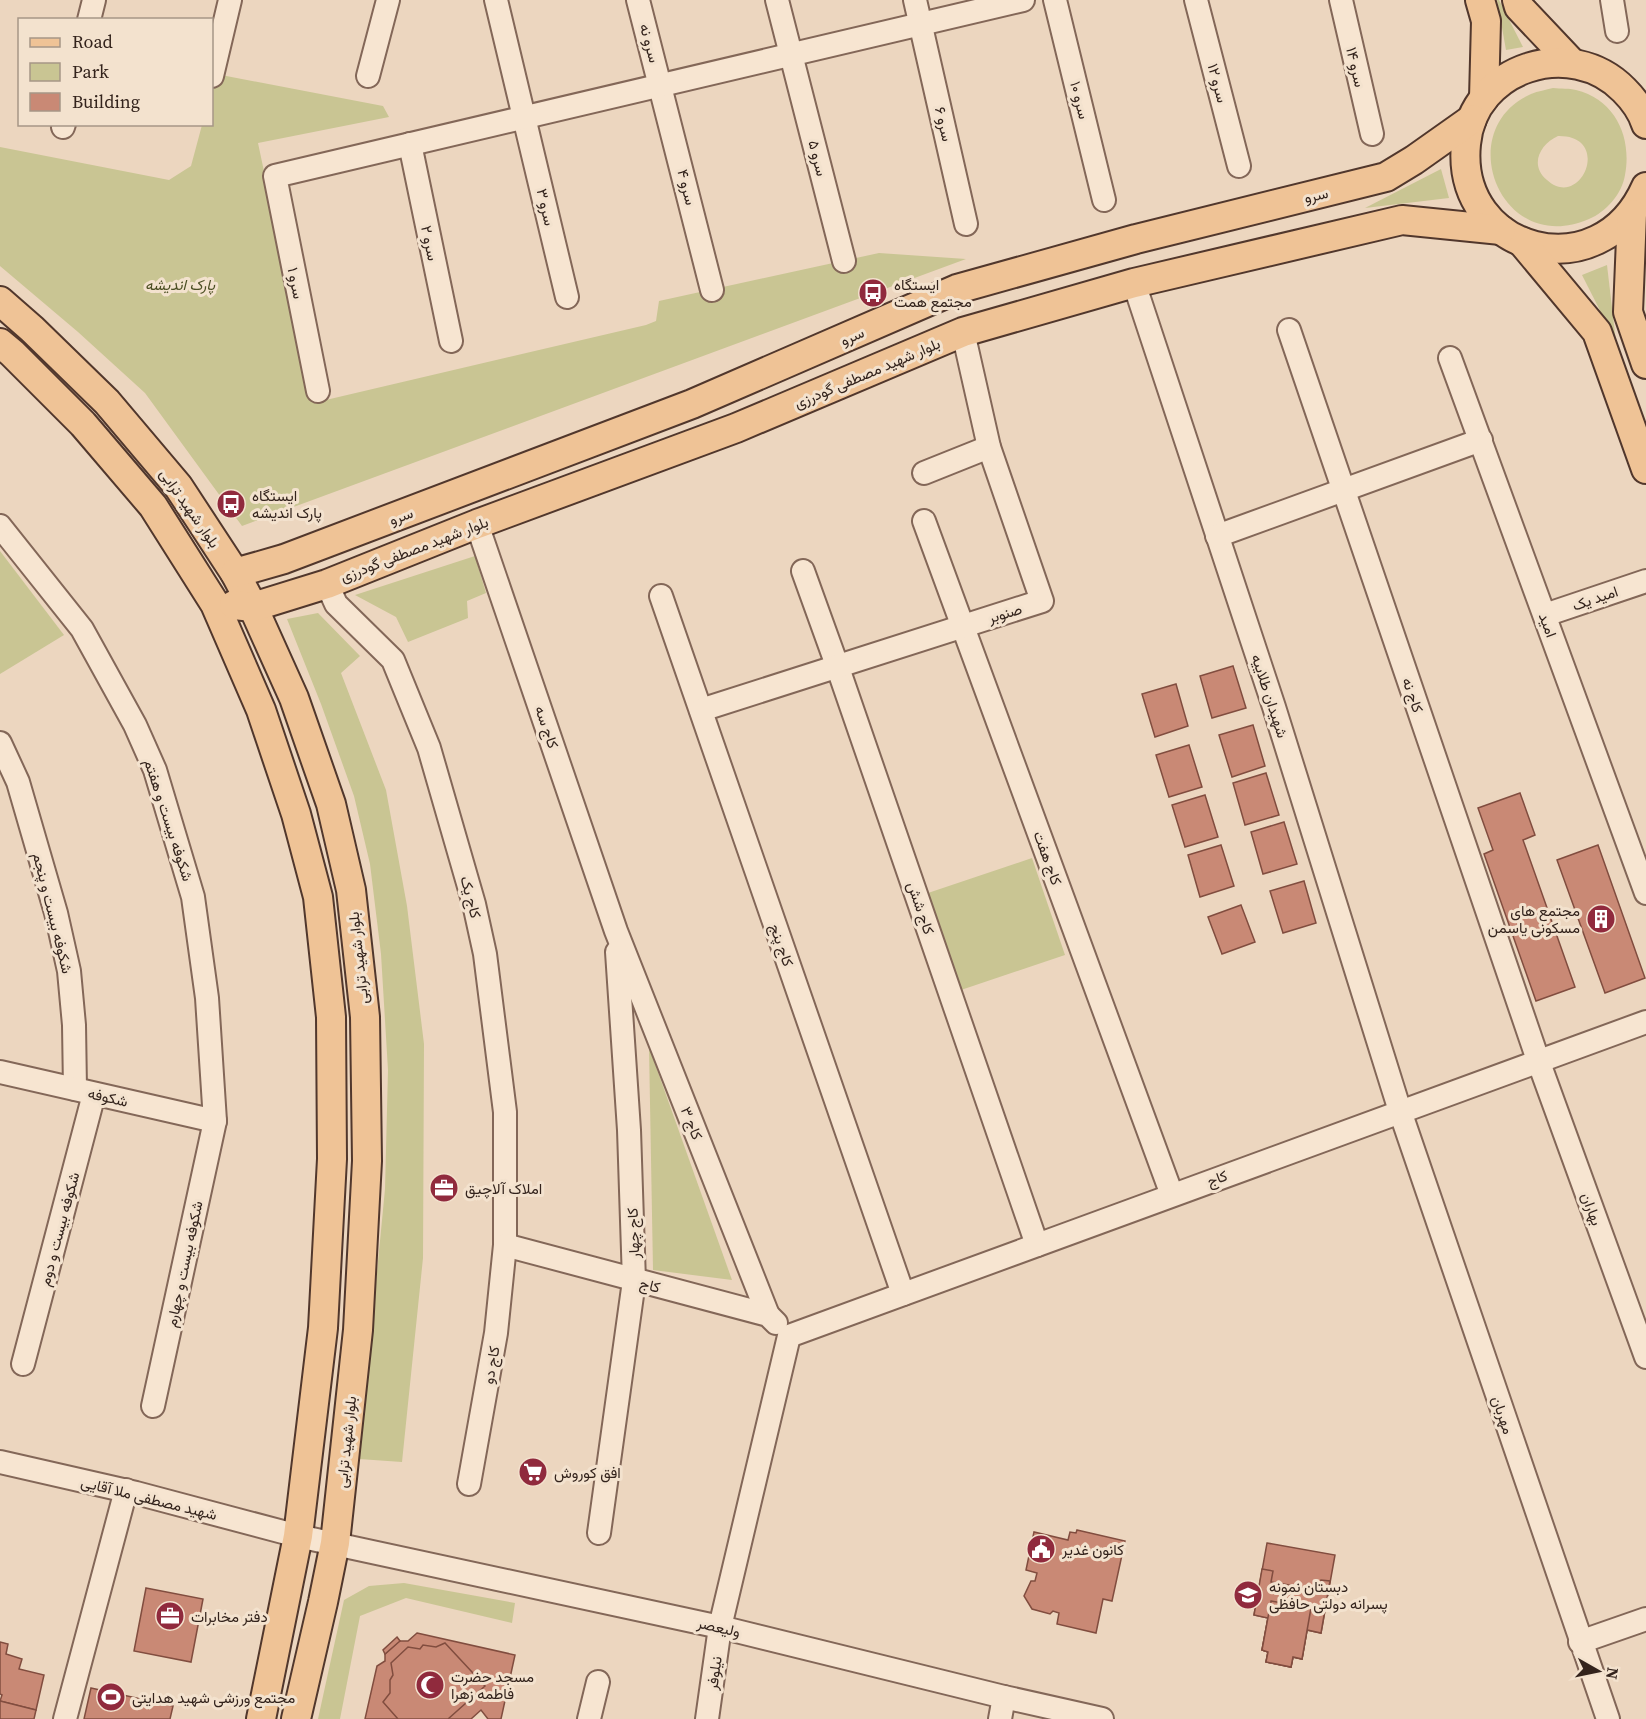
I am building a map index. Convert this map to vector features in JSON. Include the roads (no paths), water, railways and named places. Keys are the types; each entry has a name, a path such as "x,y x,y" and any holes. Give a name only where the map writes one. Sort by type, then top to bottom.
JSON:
{"main road":[{"path":"1480,0 1486,21 1478,109 1466,143 1466,167 1472,191 1484,212 1511,236 1597,332 1646,469"},
{"path":"1517,0 1519,7 1572,63 1595,69 1640,100 1646,124"},
{"name":"سرو","path":"235,573 284,559 624,432 829,346 957,289 1136,239 1386,177 1414,160 1478,109 1502,81 1523,68 1547,62 1572,63"},
{"path":"1641,201 1628,312 1646,364"},
{"name":"بلوار شهید مصطفی گودرزی","path":"254,607 327,584 477,524 736,428 963,332 1134,283 1402,220 1511,236 1545,249 1569,249 1593,243 1614,231 1641,201"},
{"name":"بلوار شهید ترابی","path":"0,301 107,402 178,486 235,573 254,607 294,698 331,804 351,890 364,1017 367,1161 358,1330 335,1543 296,1719"},
{"name":"بلوار شهید ترابی","path":"0,343 83,424 153,506 215,604 261,710 297,814 318,897 332,1017 332,1159 323,1328 298,1536 261,1719"},
{"path":"235,573 215,604 254,607"}],"street":[{"path":"90,18 94,0"},
{"path":"213,72 230,0"},
{"path":"368,76 388,0"},
{"name":"سرو ۳","path":"496,0 567,297"},
{"name":"سرو نه","path":"638,0 661,85"},
{"name":"سرو ۵","path":"777,0 843,261"},
{"name":"سرو ۶","path":"915,0 966,224"},
{"path":"410,144 1023,0"},
{"name":"سرو ۱۰","path":"1055,0 1104,200"},
{"name":"سرو ۱۲","path":"1196,0 1239,166"},
{"name":"سرو ۱۴","path":"1341,0 1372,134"},
{"path":"1612,0 1617,31"},
{"name":"سرو ۴","path":"661,85 712,290"},
{"name":"سرو ۱","path":"318,391 275,176 410,144"},
{"name":"سرو ۲","path":"410,144 451,341"},
{"name":"شهیدان طلاییه","path":"1134,283 1278,718 1400,1111"},
{"name":"کاج نه","path":"1289,330 1538,1060"},
{"name":"صنوبر","path":"701,710 1042,602 989,447 963,332"},
{"name":"امید","path":"1449,358 1646,893"},
{"path":"1217,536 1481,441"},
{"path":"924,473 989,447"},
{"name":"کاج هفت","path":"924,521 1172,1195"},
{"name":"کاج سه","path":"477,524 616,931"},
{"name":"شکوفه بیست و هفتم","path":"0,526 82,629 135,724 155,770 193,897 207,998 215,1121"},
{"name":"کاج شش","path":"803,571 1037,1245"},
{"name":"امید یک","path":"1545,615 1646,581"},
{"name":"کاج یک","path":"327,584 336,604 393,660 429,748 474,904 485,954 506,1112 505,1245"},
{"name":"کاج پنج","path":"661,596 903,1294"},
{"name":"شکوفه بیست و پنجم","path":"0,743 18,782 56,913 69,971 74,1025 85,1092"},
{"name":"کاج چهار","path":"599,1533 634,1281 629,1130 616,931"},
{"name":"کاج ۳","path":"616,931 768,1315"},
{"name":"کاج","path":"505,1245 768,1315 789,1335 1646,1022"},
{"name":"بهاران","path":"1538,1060 1646,1357"},
{"name":"شکوفه","path":"0,1072 215,1121"},
{"name":"شکوفه بیست و دوم","path":"23,1364 85,1092"},
{"name":"مهربان","path":"1400,1111 1608,1719"},
{"name":"شکوفه بیست و چهارم","path":"153,1406 215,1121"},
{"name":"کاج دو","path":"469,1484 496,1333 505,1245"},
{"path":"720,1627 789,1335"},
{"name":"شهید مصطفی ملا آقایی","path":"0,1462 126,1490 298,1536 335,1543"},
{"path":"65,1719 126,1490"},
{"name":"ولیعصر","path":"335,1543 720,1627 1002,1708 1102,1719"},
{"path":"1580,1642 1646,1619"},
{"name":"نیلوفر","path":"707,1719 720,1627"},
{"path":"589,1719 598,1683"}],"place":[{"name":"ایستگاه مجتمع همت","path":"873,293"},
{"name":"ایستگاه پارک اندیشه","path":"231,504"},
{"name":"مجتمع های مسکونی یاسمن","path":"1601,919"},
{"name":"املاک آلاچیق","path":"444,1188"},
{"name":"افق کوروش","path":"533,1472"},
{"name":"کانون غدیر","path":"1041,1549"},
{"name":"دبستان نمونه پسرانه دولتی حافظی","path":"1248,1595"},
{"name":"دفتر مخابرات","path":"170,1616"},
{"name":"مسجد حضرت فاطمه زهرا","path":"430,1685"},
{"name":"مجتمع ورزشی شهید هدایتی","path":"111,1697"}],"park label":[{"name":"پارک اندیشه","path":"180,284"}]}
